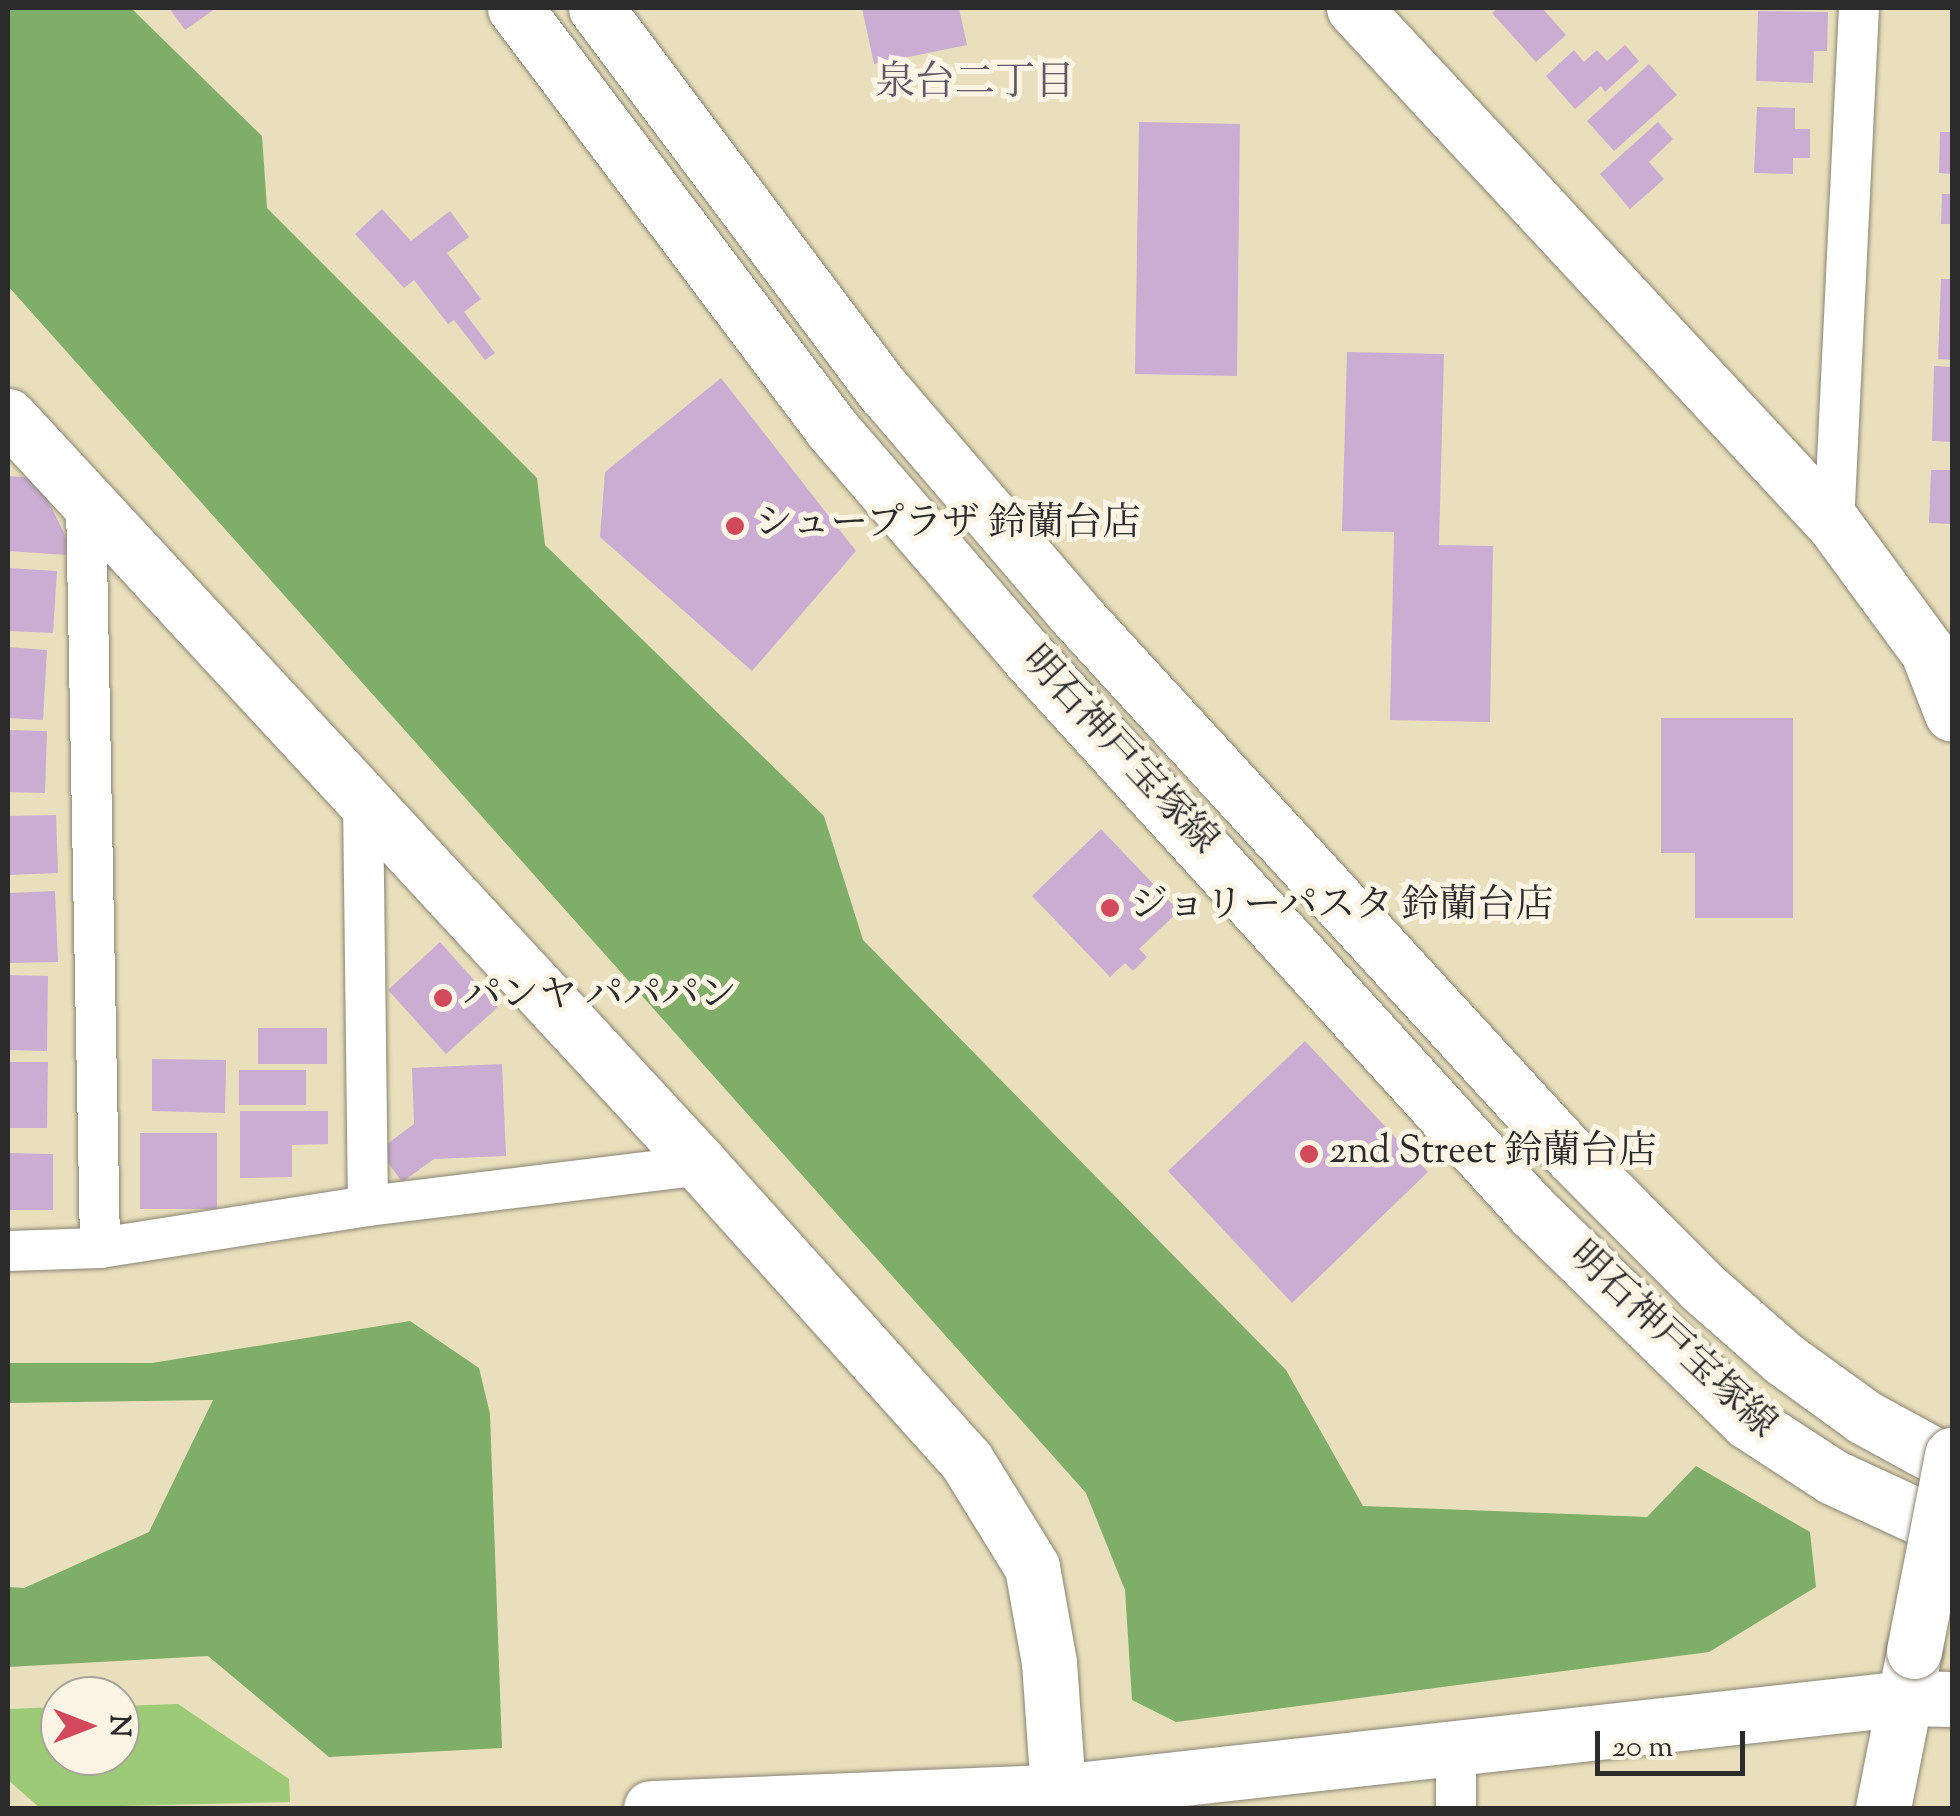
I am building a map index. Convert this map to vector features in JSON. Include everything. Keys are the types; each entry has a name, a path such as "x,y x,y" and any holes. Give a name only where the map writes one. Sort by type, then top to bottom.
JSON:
{"main road":[{"name":"明石神戸宝塚線","path":"516,8 832,429 1026,654 1532,1211 1747,1422 1833,1476 1952,1532"},
{"name":"明石神戸宝塚線","path":"596,8 897,406 1074,614 1570,1154 1702,1287 1784,1360 1864,1417 1952,1464"},
{"path":"1354,8 1834,524 1928,652 1952,714"},
{"path":"8,416 701,1164 966,1460 1032,1566 1050,1662 1039,1798"},
{"path":"1884,1808 1924,1683 1952,1455"},
{"path":"651,1808 1039,1798 1456,1748 1924,1683"}],"street":[{"path":"1834,524 1859,8"},
{"path":"86,502 100,1248"},
{"path":"363,800 368,1206"},
{"path":"8,1251 100,1248 368,1206 701,1164"},
{"path":"1456,1748 1456,1808"}],"green space":[{"path":"8,8 131,8 262,136 267,208 537,478 545,545 824,816 863,940 1286,1370 1363,1506 1647,1517 1696,1466 1810,1532 1816,1587 1709,1652 1176,1722 1132,1700 1125,1590 1086,1493 8,286"},
{"path":"410,1321 479,1368 490,1414 502,1748 329,1757 208,1656 8,1667 8,1587 24,1588 149,1532 213,1400 8,1403 8,1363 152,1363"},
{"path":"178,1704 289,1779 290,1802 40,1808 8,1780 8,1709 40,1708 40,1776 140,1776 140,1705"}],"building":[{"path":"169,8 216,8 185,30"},
{"path":"862,8 959,8 967,45 874,64"},
{"path":"1498,8 1542,8 1566,35 1536,62 1492,13"},
{"path":"1758,11 1828,12 1827,51 1814,51 1813,83 1756,81"},
{"path":"1625,45 1639,61 1605,92 1601,86 1575,109 1546,76 1574,50 1584,62 1597,50 1607,61"},
{"path":"1649,64 1677,95 1614,151 1587,121"},
{"path":"1757,107 1795,108 1795,129 1810,129 1810,158 1793,158 1793,174 1754,173"},
{"path":"1139,122 1240,124 1237,376 1135,374"},
{"path":"1658,122 1673,139 1649,162 1664,179 1630,209 1600,174"},
{"path":"1940,132 1952,132 1952,174 1939,173"},
{"path":"1942,194 1952,194 1952,224 1941,224"},
{"path":"382,209 411,241 450,211 469,237 447,253 481,299 464,312 495,353 485,360 454,320 448,324 414,280 404,288 355,234"},
{"path":"1941,279 1952,279 1952,360 1938,359"},
{"path":"1347,352 1444,354 1439,545 1493,546 1490,722 1390,720 1394,532 1342,531"},
{"path":"1934,366 1952,367 1952,442 1932,441"},
{"path":"721,378 856,551 752,671 600,537 605,472"},
{"path":"1931,470 1952,470 1952,524 1929,523"},
{"path":"8,476 37,478 67,539 66,555 8,551"},
{"path":"8,568 57,571 53,633 8,631"},
{"path":"8,647 47,650 43,720 8,718"},
{"path":"1661,718 1793,718 1793,918 1695,918 1695,853 1661,853"},
{"path":"8,730 47,731 45,793 8,792"},
{"path":"56,815 58,873 8,875 8,816"},
{"path":"1101,829 1179,911 1139,949 1147,957 1133,971 1125,963 1110,977 1032,896"},
{"path":"55,891 58,962 8,963 8,893"},
{"name":"パンヤ パパパン","path":"440,942 498,1007 446,1054 388,990"},
{"path":"8,975 48,976 47,1051 8,1050"},
{"path":"258,1028 327,1028 327,1064 258,1064"},
{"path":"1305,1041 1428,1172 1292,1303 1168,1171"},
{"path":"152,1059 226,1060 225,1113 152,1111"},
{"path":"8,1062 48,1062 47,1128 8,1128"},
{"path":"502,1064 506,1156 434,1159 402,1182 379,1150 414,1124 412,1068"},
{"path":"239,1070 306,1070 306,1105 239,1105"},
{"path":"240,1111 328,1111 328,1144 292,1145 292,1177 240,1178"},
{"path":"140,1133 217,1133 217,1209 140,1209"},
{"path":"8,1153 53,1154 53,1210 8,1210"}],"place":[{"name":"シュープラザ 鈴蘭台店","path":"735,526"},
{"name":"ジョリーパスタ 鈴蘭台店","path":"1110,908"},
{"name":"パンヤ パパパン","path":"443,998"},
{"name":"2nd Street 鈴蘭台店","path":"1309,1154"}],"district":[{"name":"泉台二丁目","path":"975,85"}]}
